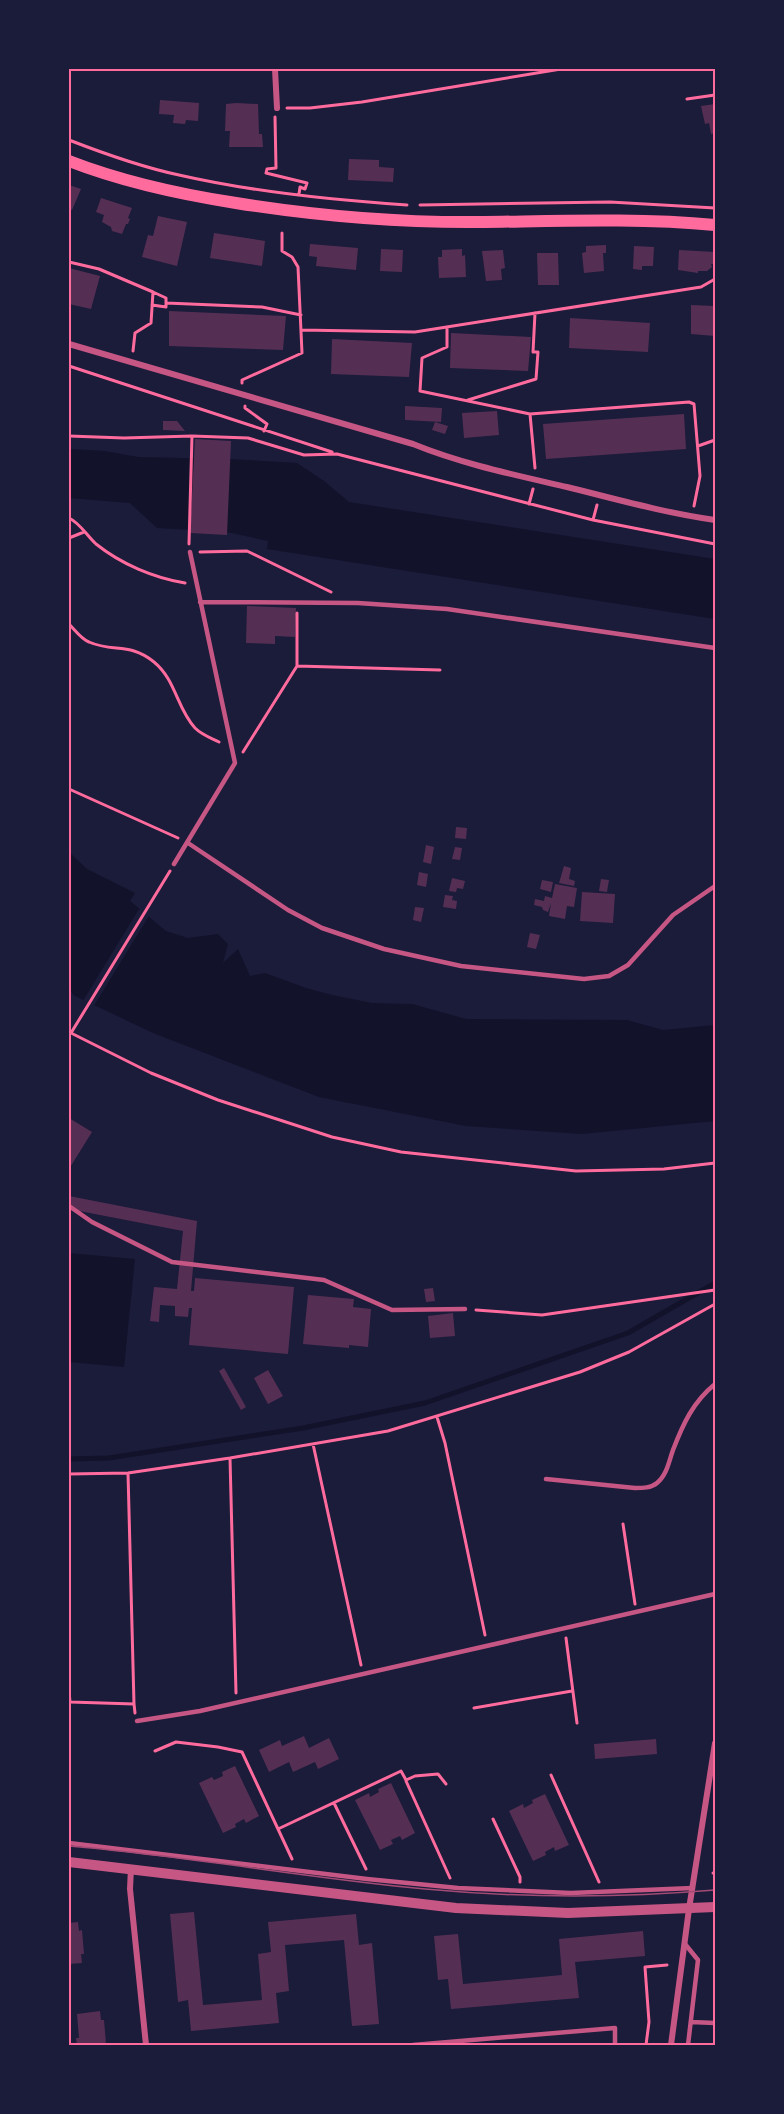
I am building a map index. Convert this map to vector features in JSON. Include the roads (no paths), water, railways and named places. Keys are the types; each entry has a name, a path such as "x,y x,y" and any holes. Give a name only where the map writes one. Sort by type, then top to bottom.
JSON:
{"main road":[{"path":"69,161 116,178 172,193 292,212 403,221 560,220 715,225"}],"street":[{"path":"275,69 277,108"},
{"path":"69,344 413,444 444,457 692,517 715,520"},
{"path":"671,2045 715,1743"},
{"path":"69,1862 456,1908 568,1913 715,1907"},
{"path":"131,1868 130,1889 146,2045"}],"lane":[{"path":"174,864 235,763 190,552"},
{"path":"201,602 358,603 447,609 715,648"},
{"path":"188,843 288,910 322,928 384,949 461,966 584,979 609,976 628,965 672,915 715,885"},
{"path":"69,1206 92,1222 172,1262 324,1280 392,1310 465,1309"},
{"path":"546,1479 635,1488 656,1484 667,1470 691,1408 715,1384"},
{"path":"137,1721 189,1713 715,1594"},
{"path":"69,1843 458,1888 571,1893 693,1888"},
{"path":"685,1944 698,1960 688,2045"},
{"path":"691,2022 715,2023"},
{"path":"413,2045 615,2028 615,2045"}],"waterway":[{"path":"69,1459 109,1458 303,1428 425,1403 628,1333 715,1283"}],"tram line":[{"path":"69,1846 461,1892 570,1896 715,1890"}]}
